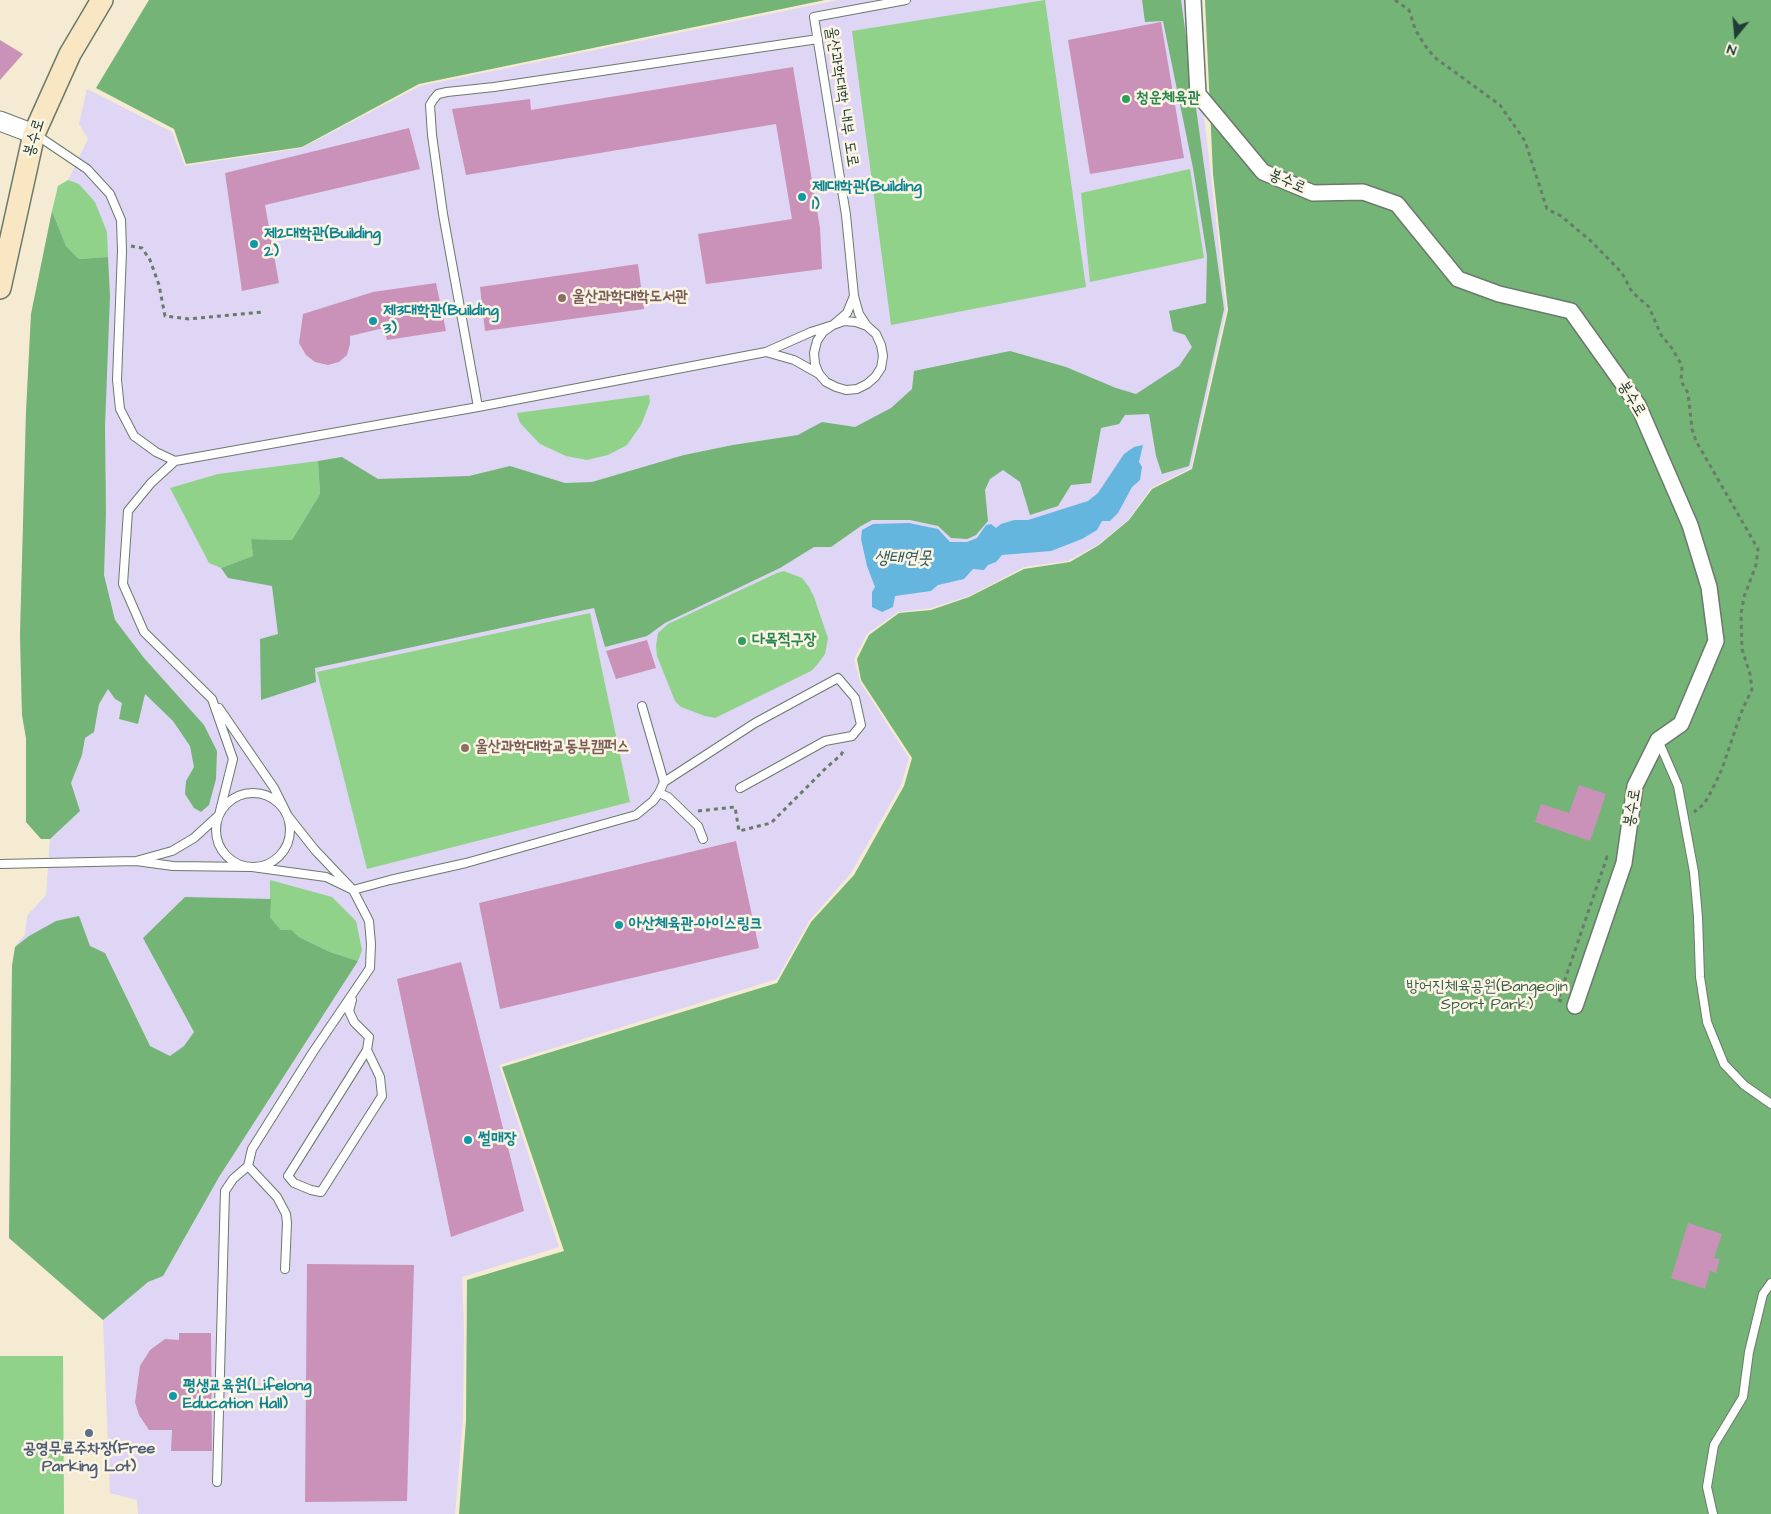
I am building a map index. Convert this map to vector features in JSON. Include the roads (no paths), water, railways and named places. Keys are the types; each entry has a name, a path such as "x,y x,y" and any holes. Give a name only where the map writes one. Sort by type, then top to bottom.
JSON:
{"main road":[{"name":"봉수로","path":"0,288 34,134 70,54 102,0"}],"street":[{"name":"봉수로","path":"1193,0 1198,94 1263,172 1313,194 1363,192 1397,204 1458,279 1499,294 1571,311 1638,405 1690,525 1709,587 1716,641 1681,724 1658,740 1635,786 1624,863 1575,1006"},
{"path":"0,121 34,134"}],"lane":[{"name":"울산과학대학 내부 도로","path":"867,326 859,314 854,296 846,215 814,16 906,0"},
{"path":"478,407 443,214 432,135 430,105 438,94 818,39"},
{"path":"34,134 87,169 110,194 121,220 117,380 120,409 134,436 156,452 175,461"},
{"path":"0,864 136,861 173,866 252,867 264,866 284,852 289,840 290,828 288,816 274,788 212,699 144,632 123,584 128,511 151,483 175,461 478,407 766,352 810,332 833,325 844,321 856,322 867,326 876,334 881,345 883,356 881,368 867,384 857,389 846,390 826,382 815,364 814,353 817,342 823,332 833,325 847,313 854,296"},
{"path":"766,352 794,360 820,374"},
{"path":"212,699 233,758 216,826 221,848 229,858 240,864 326,877 352,890 466,863 636,815 653,801 664,782 755,723 838,678 855,698 862,725 852,736 824,741 740,788"},
{"path":"642,706 664,782"},
{"path":"1658,740 1678,786 1694,872 1700,977 1708,1022 1724,1064 1744,1085 1771,1104"},
{"path":"136,861 172,850 194,838 220,815 226,804 236,797 248,793 260,794 272,798 281,806 315,850 352,890 369,921 372,944 370,968 252,1149 248,1166 234,1179 225,1191 217,1482"},
{"path":"659,793 668,797 689,816 698,826 703,839"},
{"path":"354,993 349,1011 354,1022 369,1037 366,1050 288,1176 294,1182 311,1190 321,1192 382,1096 380,1077 366,1050"},
{"path":"248,1166 277,1197 286,1214 285,1269"},
{"path":"1713,1514 1707,1488 1714,1445 1743,1398 1749,1352 1763,1294 1771,1283"}],"water":[{"name":"생태연못","path":"1143,445 1139,462 1142,467 1140,480 1132,487 1118,513 1110,521 1102,521 1097,530 1082,539 1051,551 1002,555 996,562 988,565 984,570 973,569 964,579 938,585 931,591 895,596 893,607 882,612 872,607 872,592 875,587 867,566 861,539 862,530 873,524 909,523 938,529 950,542 967,542 977,538 986,525 991,524 996,528 1001,524 1014,520 1028,520 1088,501 1098,493 1124,454 1134,447"}],"place":[{"name":"청운체육관","path":"1126,99"},
{"name":"제1대학관(Building 1)","path":"802,197"},
{"name":"제2대학관(Building 2)","path":"254,244"},
{"name":"울산과학대학도서관","path":"562,298"},
{"name":"제3대학관(Building 3)","path":"373,321"},
{"name":"다목적구장","path":"742,641"},
{"name":"울산과학대학교동부캠퍼스","path":"465,748"},
{"name":"아산체육관-아이스링크","path":"619,925"},
{"name":"썰매장","path":"468,1140"},
{"name":"평생교육원(Lifelong Education Hall)","path":"173,1396"},
{"name":"공영무료주차장(Free Parking Lot)","path":"89,1433"}],"park label":[{"name":"방어진체육공원(Bangeojin Sport Park)","path":"1487,997"}]}
